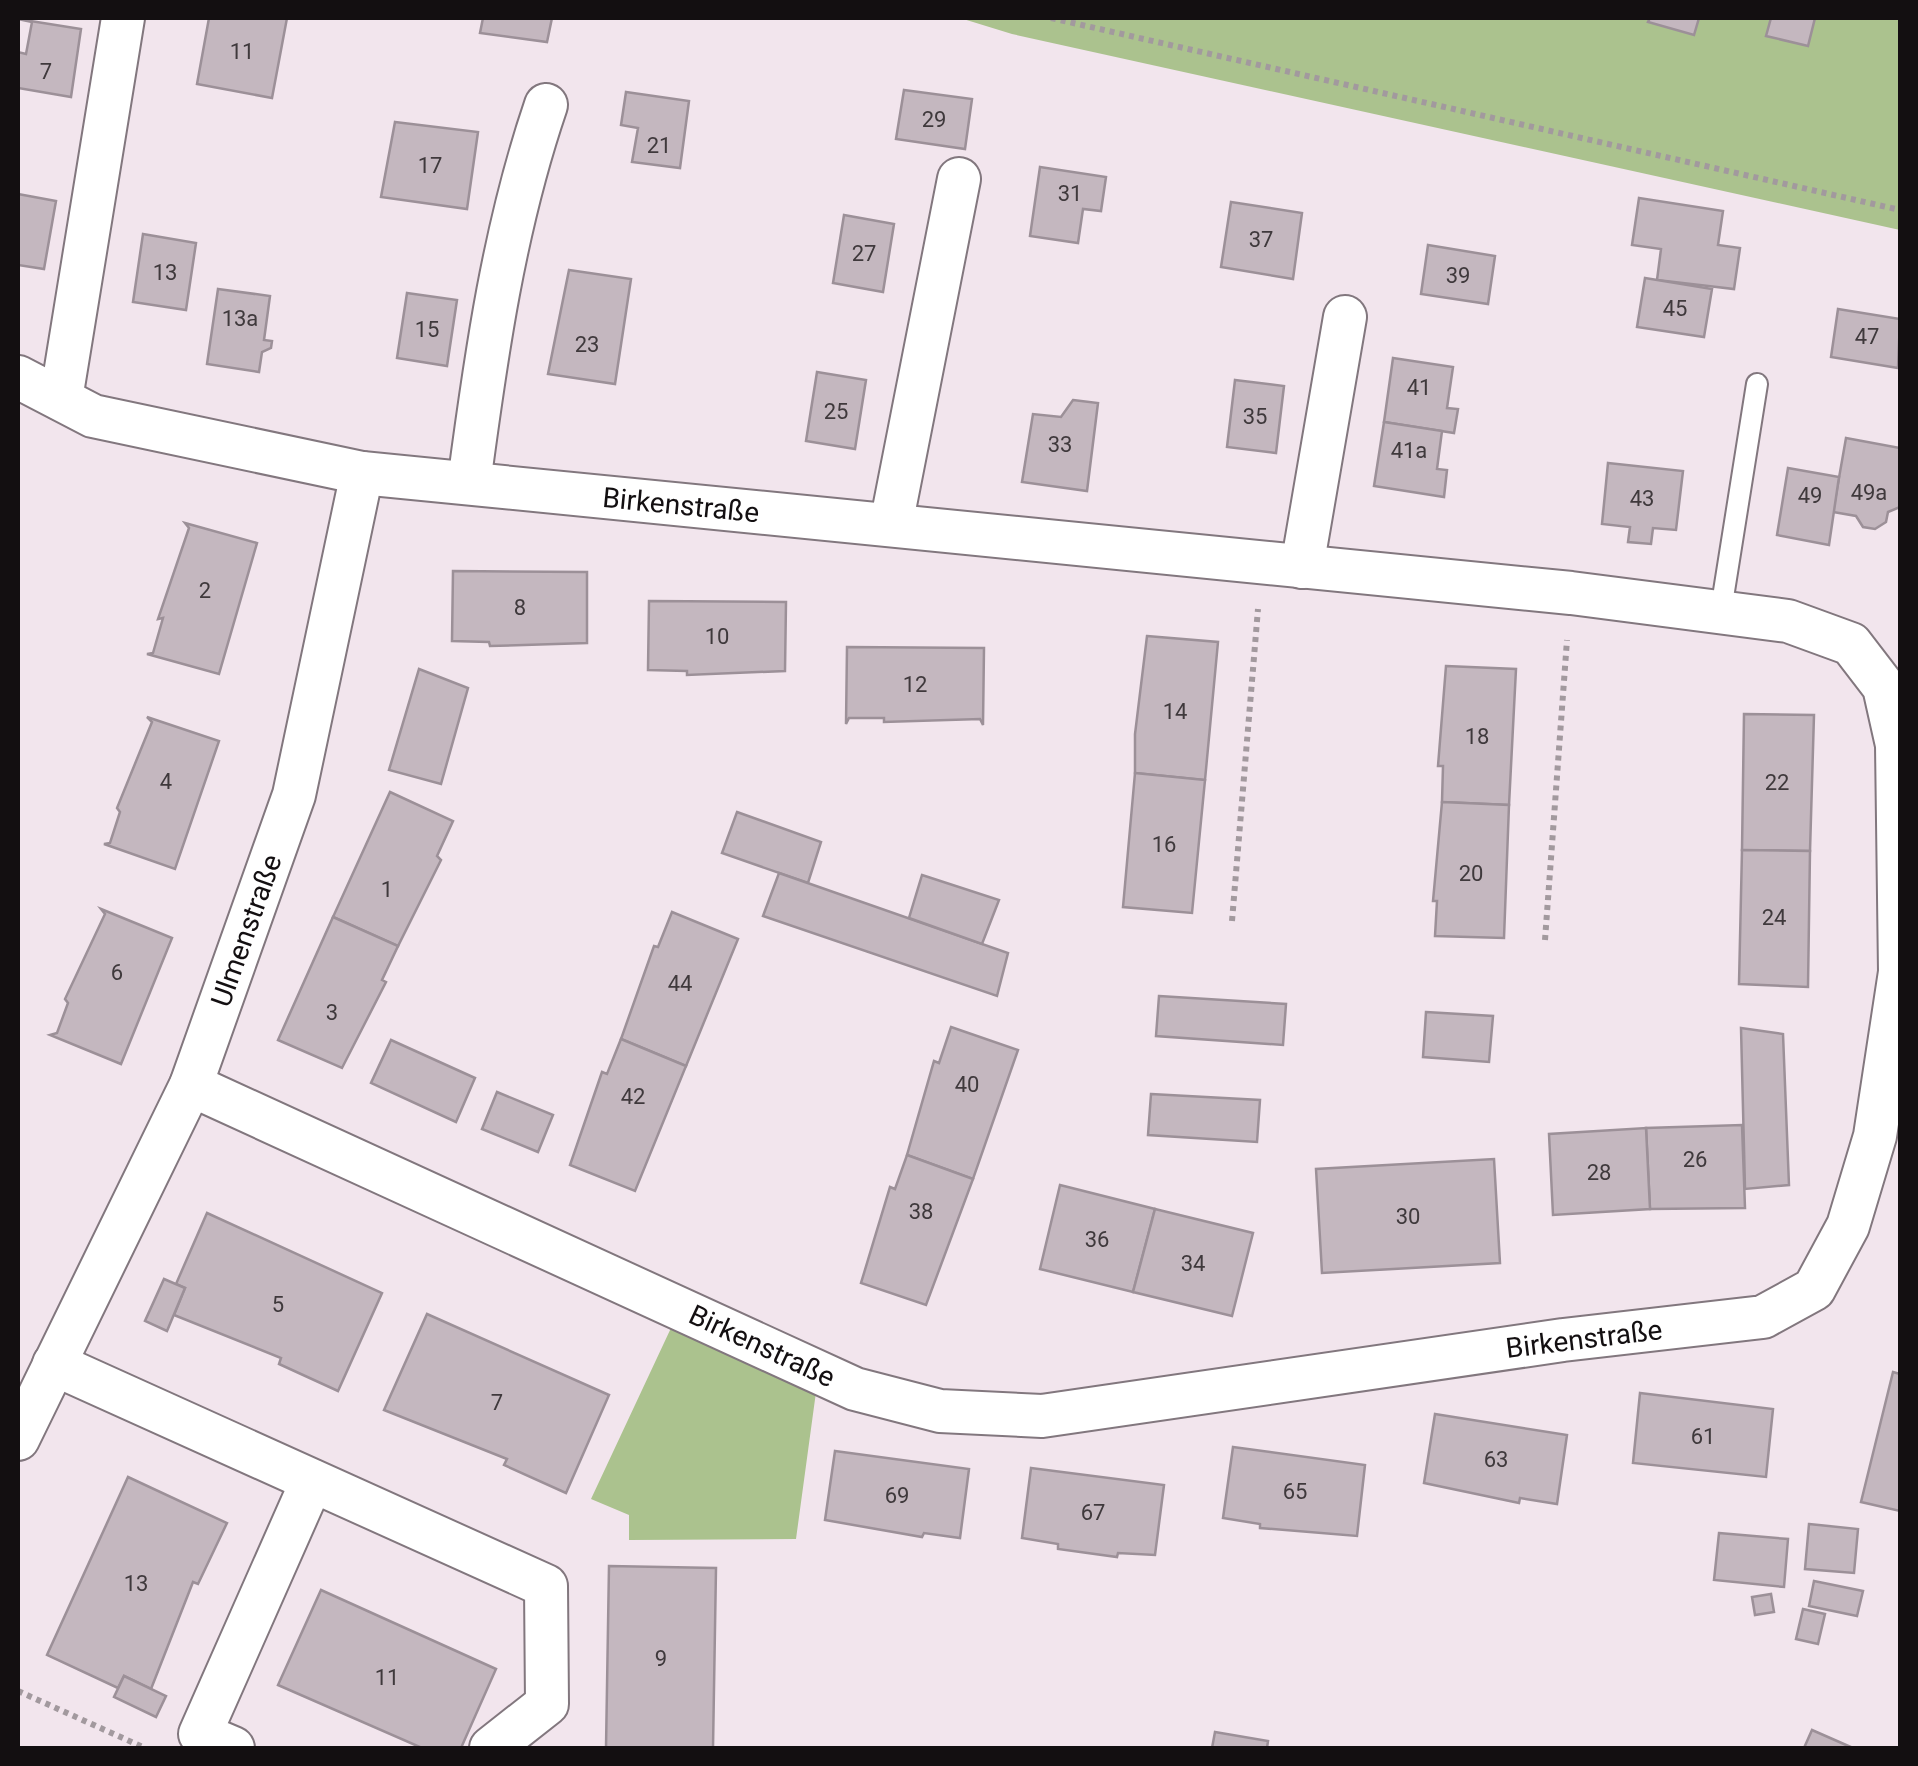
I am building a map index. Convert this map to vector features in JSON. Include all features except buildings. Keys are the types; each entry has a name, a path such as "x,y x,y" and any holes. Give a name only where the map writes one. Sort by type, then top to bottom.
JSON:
{"street":[{"path":"61,399 123,18"},
{"path":"468,483 495,300 521,179 546,105"},
{"path":"891,526 958,179"},
{"path":"1282,565 1344,316"},
{"name":"Birkenstraße","path":"18,377 93,416 362,473 1571,594 1788,620 1852,644 1884,687 1899,745 1900,972 1875,1136 1848,1226 1814,1289 1763,1317 1563,1340 1042,1416 940,1411 855,1388 191,1085"},
{"name":"Ulmenstraße","path":"18,1439 191,1085 294,796 362,473"},
{"path":"54,1364 546,1586 547,1704 490,1748"},
{"path":"233,1748 200,1734 312,1481"}],"lane":[{"path":"1721,610 1757,384"}],"path":[{"path":"1050,18 1900,210"},
{"path":"1232,921 1282,565"},
{"path":"1545,940 1571,594"},
{"path":"18,1691 146,1748"}],"green space":[{"path":"960,18 1900,18 1900,230 1012,34"},
{"path":"671,1328 816,1392 796,1539 629,1540 629,1515 591,1499"}]}
